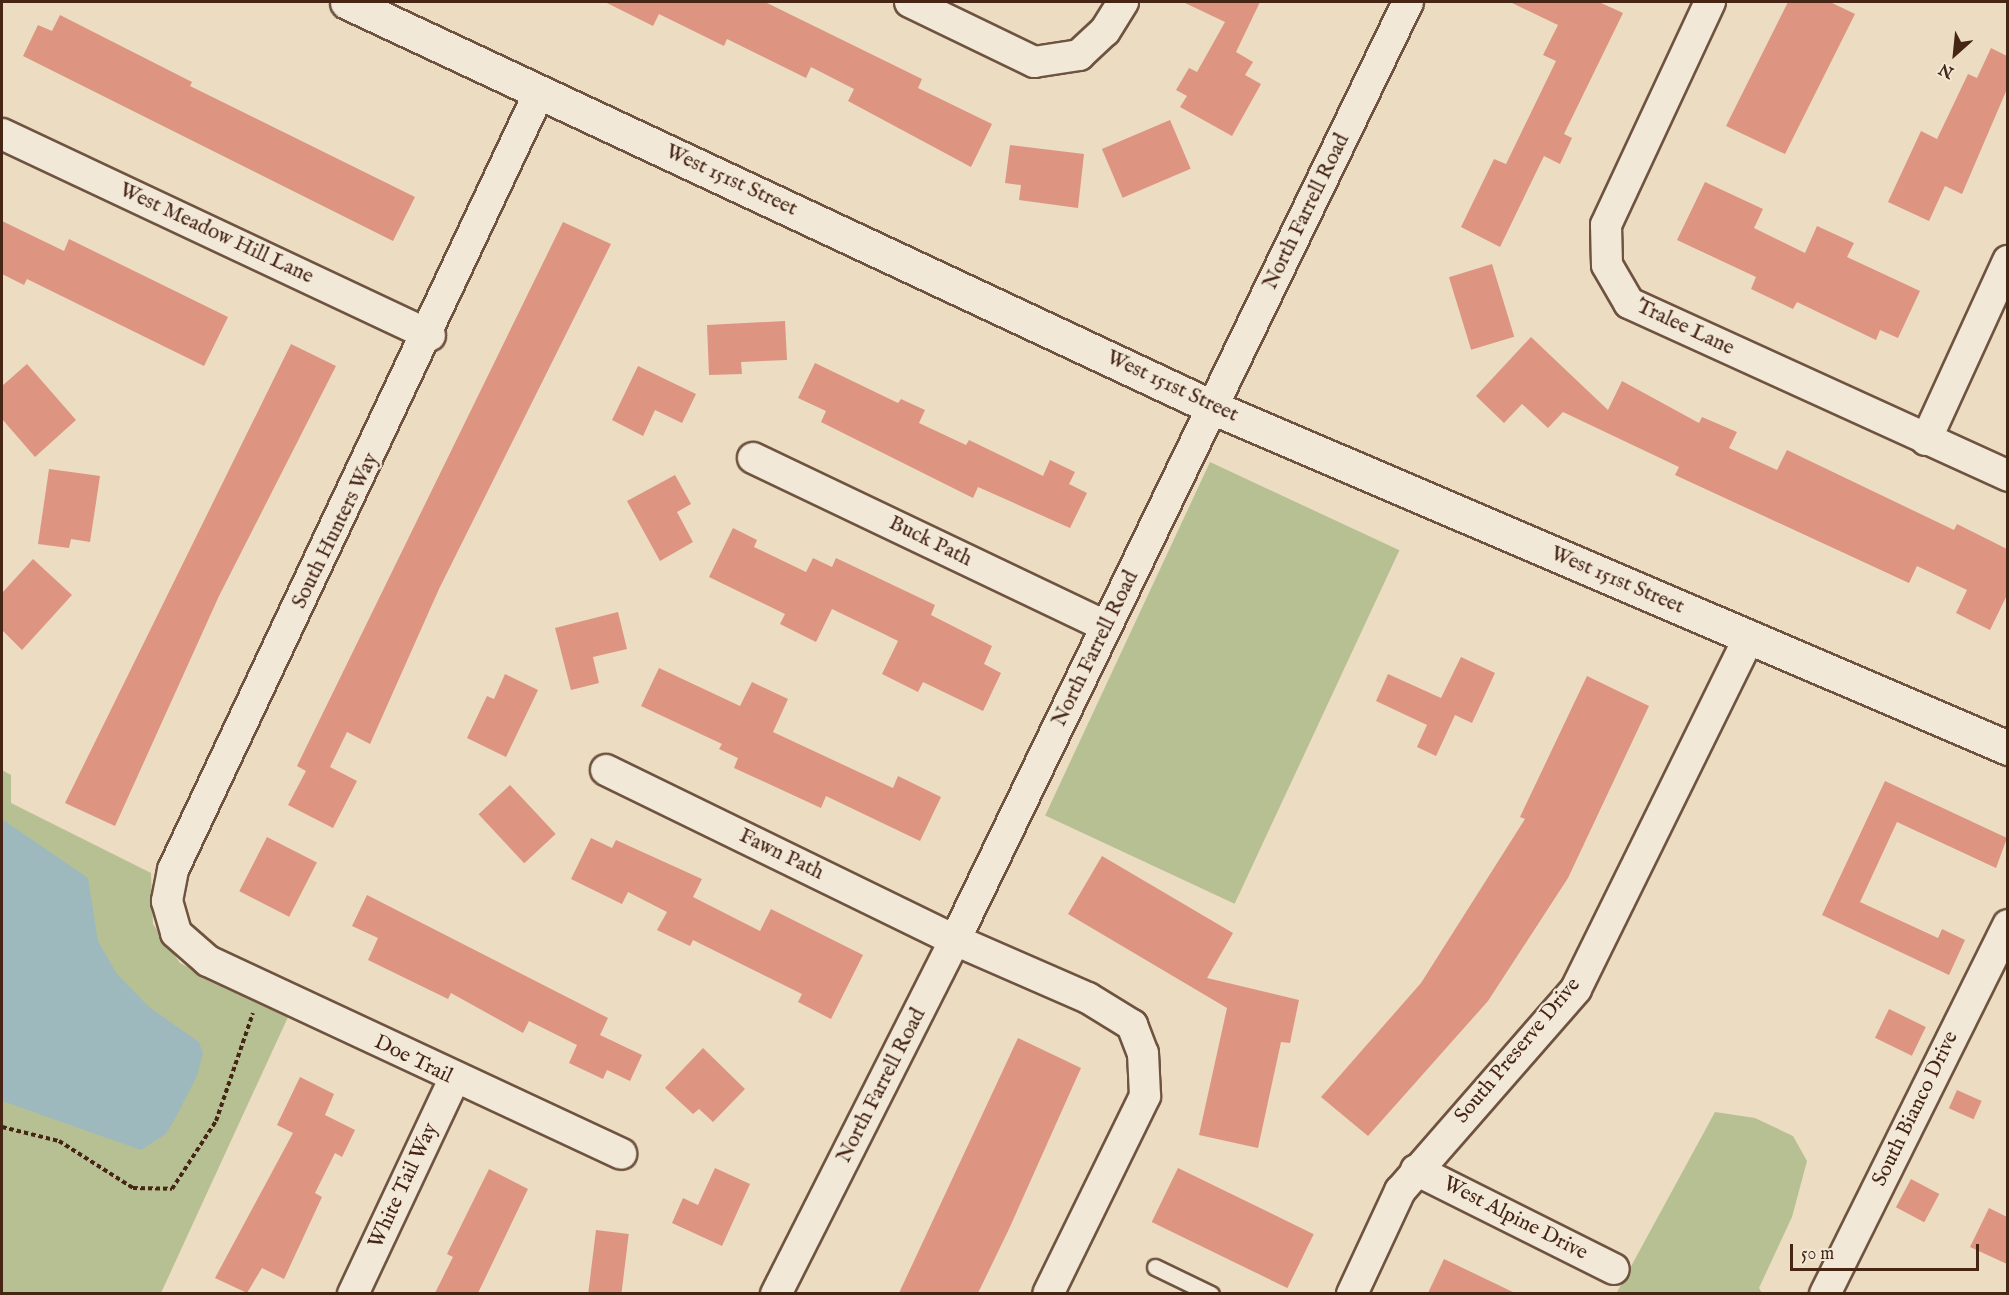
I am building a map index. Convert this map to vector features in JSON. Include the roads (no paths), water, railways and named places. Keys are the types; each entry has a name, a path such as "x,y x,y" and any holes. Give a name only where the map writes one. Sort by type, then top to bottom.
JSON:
{"street":[{"name":"West 151st Street","path":"347,2 1214,408 2007,748"},
{"path":"910,2 1034,62 1079,55 1105,31 1123,2"},
{"name":"North Farrell Road","path":"776,1293 955,940 1214,408 1408,2"},
{"name":"Tralee Lane","path":"1710,2 1606,225 1607,265 1629,303 2007,476"},
{"name":"South Hunters Way","path":"208,961 176,933 167,885 430,335 540,91"},
{"name":"West Meadow Hill Lane","path":"2,134 430,335"},
{"path":"1926,440 2007,261"},
{"name":"Buck Path","path":"753,458 1106,626"},
{"name":"South Preserve Drive","path":"1352,1293 1400,1191 1576,989 1749,638"},
{"name":"Fawn Path","path":"606,770 955,940"},
{"name":"South Bianco Drive","path":"1825,1293 2007,925"},
{"path":"955,940 1088,998 1132,1025 1143,1053 1145,1096 1048,1293"},
{"name":"Doe Trail","path":"208,961 454,1079 621,1154"},
{"name":"White Tail Way","path":"353,1293 454,1079"},
{"name":"West Alpine Drive","path":"1416,1170 1614,1269"}],"lane":[{"path":"1155,1267 1211,1293"}],"water":[{"path":"2,819 88,878 98,941 117,974 149,1007 199,1042 203,1053 197,1076 177,1115 166,1134 141,1150 2,1101"}]}
